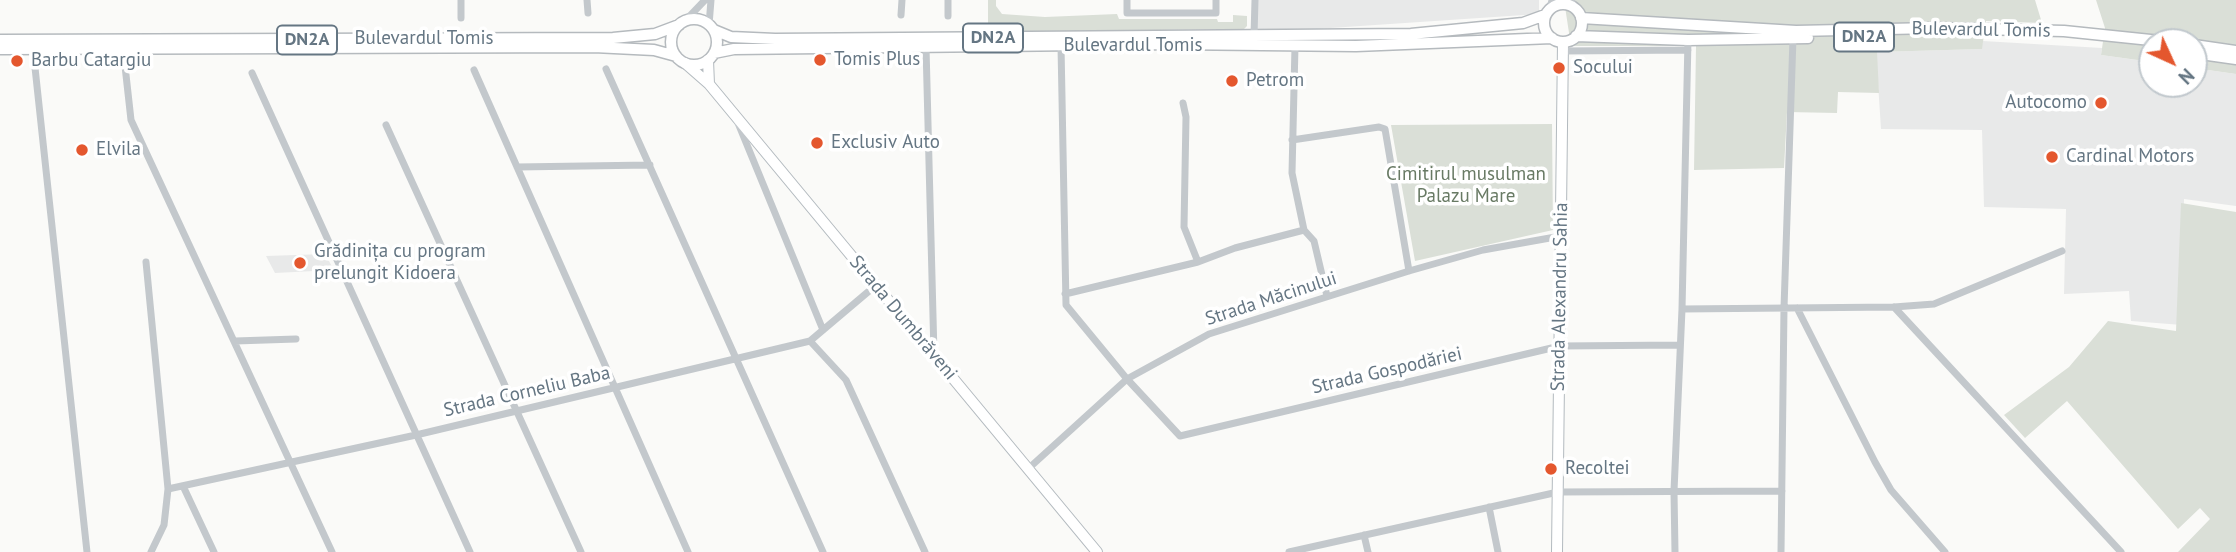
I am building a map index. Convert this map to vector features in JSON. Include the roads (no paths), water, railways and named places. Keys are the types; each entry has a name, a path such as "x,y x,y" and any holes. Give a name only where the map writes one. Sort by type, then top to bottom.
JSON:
{"main road":[{"path":"1573,4 1581,18 1580,31 1576,36 1559,44 1546,32 1544,24 1549,8 1573,4"},
{"name":"Bulevardul Tomis","path":"711,27 731,37 775,39 1411,34 1524,23 1549,8"},
{"name":"Bulevardul Tomis","path":"1581,18 1796,31 1934,28 2064,31 2138,39"},
{"name":"DN2A","path":"682,24 697,20 711,27"},
{"name":"Bulevardul Tomis","path":"0,40 613,38 655,34 682,24"},
{"path":"680,59 672,40 682,24"},
{"path":"711,27 717,44 711,57"},
{"name":"Bulevardul Tomis","path":"1576,36 1688,45 1793,38 1986,36 2063,38 2138,46"},
{"name":"Bulevardul Tomis","path":"711,57 734,49 1440,44 1516,38 1559,44"},
{"name":"Bulevardul Tomis","path":"0,49 594,47 654,50 680,59"},
{"path":"2208,47 2236,51"},
{"path":"2208,55 2236,59"},
{"name":"DN2A","path":"680,59 700,64 711,57"}],"street":[{"path":"461,0 461,18"},
{"path":"587,0 588,13"},
{"path":"682,24 705,0"},
{"path":"711,0 711,27"},
{"path":"901,0 901,15"},
{"path":"947,16 948,0"},
{"path":"1127,0 1127,13 1216,13 1216,0"},
{"path":"1254,36 1255,0"},
{"path":"1781,552 1784,308 1793,38"},
{"path":"1559,44 1688,45 1681,345 1674,491 1675,552"},
{"name":"Strada Alexandru Sahia","path":"1558,552 1561,236 1559,44"},
{"path":"1060,46 1066,305 1127,379"},
{"path":"1295,46 1292,173 1304,230 1314,240 1327,296"},
{"path":"926,47 933,354"},
{"path":"123,48 131,120 332,552"},
{"path":"33,49 87,552"},
{"path":"709,84 711,57"},
{"name":"Strada Dumbrăveni","path":"680,59 709,84 1097,552"},
{"path":"606,69 822,552"},
{"path":"474,70 688,552"},
{"path":"252,73 470,552"},
{"path":"1183,103 1186,117 1184,227 1199,262"},
{"path":"735,116 823,330"},
{"path":"386,125 581,552"},
{"path":"1292,140 1379,127 1385,129 1409,271"},
{"path":"517,167 650,165"},
{"path":"1065,294 1199,262 1235,248 1304,230"},
{"name":"Strada Măcinului","path":"1029,468 1127,379 1209,334 1483,250 1561,236"},
{"path":"1682,309 1894,307 1934,304 2062,251"},
{"path":"146,262 168,489 164,525 151,552"},
{"name":"Strada Corneliu Baba","path":"168,489 416,435 810,341 875,286"},
{"path":"1894,307 2121,552"},
{"path":"1797,308 1875,462 1892,490 1945,552"},
{"path":"235,341 296,339"},
{"path":"810,341 846,380 925,552"},
{"name":"Strada Gospodăriei","path":"1127,379 1180,436 1560,346 1681,345"},
{"path":"183,486 214,552"},
{"path":"1289,552 1558,492 1782,491"},
{"path":"1489,507 1498,552"},
{"path":"1364,535 1368,552"}],"place":[{"name":"Tomis Plus","path":"820,60"},
{"name":"Barbu Catargiu","path":"17,61"},
{"name":"Socului","path":"1559,68"},
{"name":"Petrom","path":"1232,81"},
{"name":"Autocomo","path":"2101,103"},
{"name":"Exclusiv Auto","path":"817,143"},
{"name":"Elvila","path":"82,150"},
{"name":"Cardinal Motors","path":"2052,157"},
{"name":"Grădinița cu program prelungit Kidoera","path":"300,263"},
{"name":"Recoltei","path":"1551,469"}],"park label":[{"name":"Cimitirul musulman Palazu Mare","path":"1466,186"}]}
